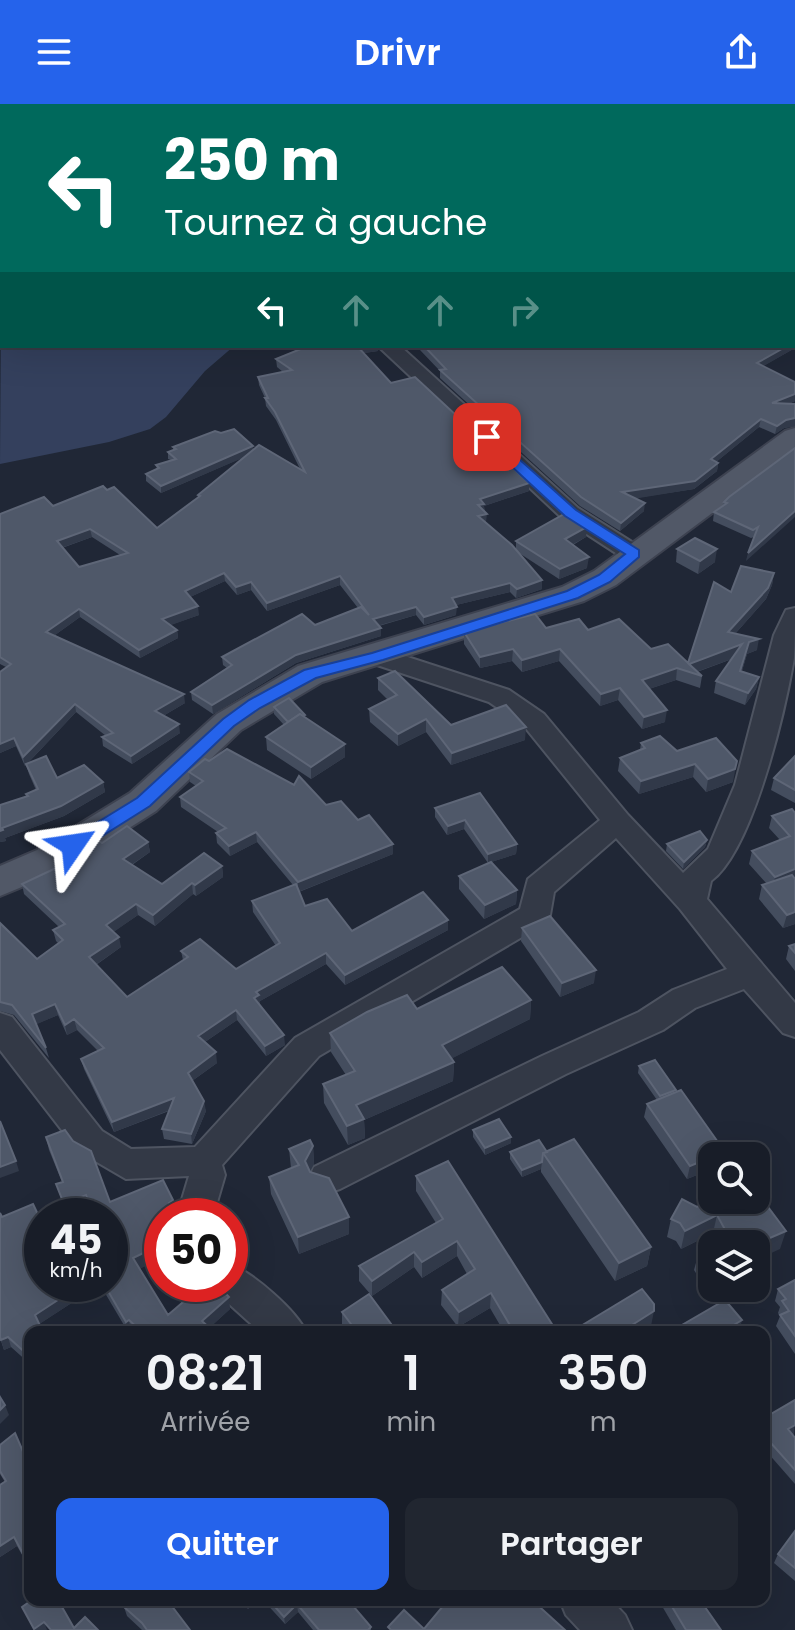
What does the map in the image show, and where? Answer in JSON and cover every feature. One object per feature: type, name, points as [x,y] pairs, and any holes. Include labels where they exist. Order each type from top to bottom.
[{"type":"main road","points":[[0,882],[50,860],[143,802],[229,722],[255,704],[310,674],[573,594],[605,578],[795,437]]},
{"type":"street","points":[[390,348],[570,513],[634,554]]},
{"type":"street","points":[[691,901],[697,876],[712,865],[721,853],[749,785],[787,635],[795,616]]},
{"type":"street","points":[[377,656],[499,696],[534,720],[618,822],[691,901],[749,974],[795,1024]]},
{"type":"street","points":[[0,1026],[90,1141],[101,1150],[126,1164],[204,1161],[307,1047],[535,915],[539,887],[575,859],[588,841],[618,822]]},
{"type":"street","points":[[327,1178],[554,1065],[651,1021],[684,999],[749,974]]},
{"type":"street","points":[[200,1198],[207,1175],[204,1161]]},
{"type":"street","points":[[248,1297],[280,1326]]},
{"type":"street","points":[[587,1606],[610,1630]]},
{"type":"water","points":[[1,348],[232,348],[205,371],[166,417],[150,429],[109,442],[0,464]]},
{"type":"building","points":[[303,348],[359,348],[391,383],[415,377],[529,483],[480,499],[484,504],[478,505],[487,514],[478,516],[512,545],[542,580],[517,589],[510,583],[452,598],[457,607],[424,617],[416,607],[373,619],[381,628],[296,655],[212,705],[191,692],[232,665],[222,657],[302,614],[315,625],[361,607],[369,615],[340,576],[267,603],[251,582],[236,587],[224,573],[185,591],[198,606],[162,619],[177,630],[139,650],[79,609],[46,632],[184,694],[155,711],[179,724],[131,756],[102,737],[113,733],[75,704],[23,757],[14,738],[0,744],[0,672],[11,664],[0,657],[0,514],[44,497],[53,506],[103,486],[107,490],[114,487],[157,528],[259,445],[305,472],[265,398],[268,398],[258,377],[292,370],[276,359]],"holes":[[[90,529],[128,553],[79,567],[57,541]]]},
{"type":"building","points":[[426,348],[783,348],[757,363],[795,382],[795,394],[772,403],[795,404],[795,418],[777,426],[761,419],[711,459],[718,463],[695,481],[622,492],[645,503],[621,523],[581,497],[440,370],[446,369]]},
{"type":"building","points":[[234,429],[253,446],[161,486],[146,474],[159,468],[156,465],[176,459],[168,452],[176,449],[173,447],[215,431],[221,433]]},
{"type":"building","points":[[795,448],[795,511],[748,553],[758,527],[753,530],[714,512],[727,503],[724,502],[729,497]]},
{"type":"building","points":[[566,513],[587,527],[565,539],[589,557],[560,569],[516,541]]},
{"type":"building","points":[[695,538],[717,549],[700,561],[677,549]]},
{"type":"building","points":[[741,566],[774,573],[768,588],[728,632],[759,639],[749,642],[740,671],[759,677],[748,693],[716,681],[742,644],[689,664],[702,676],[677,668],[642,680],[667,710],[644,717],[620,688],[601,694],[560,649],[522,660],[513,649],[480,657],[464,632],[535,614],[546,628],[579,619],[588,630],[619,619],[651,649],[668,644],[688,663],[714,582],[731,592]]},
{"type":"building","points":[[395,671],[451,725],[506,705],[526,727],[452,753],[426,719],[398,734],[369,709],[397,695],[378,678]]},
{"type":"building","points":[[289,698],[305,715],[300,714],[288,722],[274,707]]},
{"type":"building","points":[[300,714],[345,744],[311,767],[266,737]]},
{"type":"building","points":[[660,736],[677,751],[716,738],[737,761],[735,769],[708,779],[695,764],[641,781],[620,758],[645,748],[641,743]]},
{"type":"building","points":[[227,749],[294,785],[299,776],[326,805],[341,801],[358,820],[369,815],[393,844],[298,882],[256,832],[229,846],[216,833],[226,828],[180,797],[203,781],[189,772],[205,759],[209,761]]},
{"type":"building","points":[[46,756],[57,778],[84,765],[103,782],[61,806],[0,831],[0,805],[28,796],[26,794],[38,789],[26,764]]},
{"type":"building","points":[[795,756],[795,790],[774,778]]},
{"type":"building","points":[[480,793],[517,844],[488,854],[465,820],[448,826],[435,808]]},
{"type":"building","points":[[792,809],[795,813],[795,869],[775,877],[752,851],[790,836],[772,816]]},
{"type":"building","points":[[127,826],[148,842],[123,859],[162,884],[204,853],[222,866],[195,885],[192,883],[153,915],[136,904],[106,925],[119,937],[89,957],[127,997],[188,957],[181,951],[200,939],[236,969],[280,943],[252,901],[296,884],[305,906],[327,899],[352,931],[423,892],[448,920],[345,975],[326,953],[256,992],[259,995],[254,998],[284,1035],[265,1046],[236,1010],[198,1036],[216,1052],[188,1073],[204,1101],[191,1134],[162,1129],[174,1098],[112,1122],[81,1059],[104,1048],[74,1019],[65,1025],[55,1004],[32,1014],[46,1048],[12,1005],[0,1002],[0,923],[37,959],[63,940],[53,930],[65,924],[22,884],[56,868],[99,841],[102,843]]},
{"type":"building","points":[[700,831],[707,840],[684,862],[667,844]]},
{"type":"building","points":[[491,862],[517,890],[485,905],[459,876]]},
{"type":"building","points":[[792,875],[795,879],[795,912],[787,915],[762,885]]},
{"type":"building","points":[[550,916],[596,970],[562,983],[522,928]]},
{"type":"building","points":[[502,967],[531,1000],[442,1045],[454,1062],[356,1105],[364,1119],[347,1126],[323,1084],[355,1071],[330,1033],[367,1012],[407,995],[417,1009]]},
{"type":"building","points":[[655,1060],[676,1090],[660,1096],[639,1066]]},
{"type":"building","points":[[681,1090],[718,1142],[698,1142],[698,1163],[690,1166],[647,1104]]},
{"type":"building","points":[[499,1119],[511,1137],[485,1148],[473,1130]]},
{"type":"building","points":[[0,1121],[16,1161],[0,1167]]},
{"type":"building","points":[[65,1130],[73,1141],[91,1151],[109,1198],[87,1198],[86,1195],[62,1198],[56,1184],[63,1182],[46,1137]]},
{"type":"building","points":[[574,1139],[651,1247],[619,1263],[543,1153]]},
{"type":"building","points":[[310,1140],[313,1146],[305,1161],[310,1172],[329,1178],[349,1217],[298,1237],[269,1177],[299,1165],[289,1149]]},
{"type":"building","points":[[539,1140],[547,1152],[543,1153],[542,1162],[522,1170],[510,1152]]},
{"type":"building","points":[[448,1161],[553,1326],[510,1326],[491,1293],[459,1312],[442,1290],[475,1269],[457,1241],[422,1262],[414,1252],[372,1281],[359,1266],[443,1219],[416,1176]]},
{"type":"building","points":[[163,1180],[172,1198],[144,1198],[144,1253],[133,1258],[144,1276],[144,1302],[160,1302],[168,1315],[183,1302],[223,1302],[202,1321],[207,1326],[136,1326],[129,1320],[126,1322],[114,1302],[128,1302],[128,1198],[120,1198]]},
{"type":"building","points":[[682,1199],[697,1207],[698,1214],[770,1214],[770,1210],[786,1231],[770,1238],[770,1230],[725,1230],[717,1215],[685,1231],[680,1223],[671,1219]]},
{"type":"building","points":[[24,1208],[24,1302],[55,1302],[35,1315],[40,1326],[24,1326],[24,1352],[8,1337],[1,1340],[0,1337],[0,1213],[2,1217]]},
{"type":"building","points":[[795,1280],[795,1336],[780,1315],[789,1311],[782,1301],[786,1299],[778,1289]]},
{"type":"building","points":[[642,1289],[654,1304],[654,1311],[630,1326],[581,1326]]},
{"type":"building","points":[[369,1294],[393,1326],[352,1326],[342,1312]]},
{"type":"building","points":[[727,1302],[742,1320],[732,1326],[680,1326]]},
{"type":"building","points":[[795,1400],[795,1425],[788,1429],[795,1438],[795,1470],[770,1442],[770,1415]]},
{"type":"building","points":[[15,1433],[24,1454],[24,1556],[14,1537],[0,1546],[0,1485],[6,1481],[0,1471],[0,1445]]},
{"type":"building","points":[[795,1531],[795,1568],[778,1554]]},
{"type":"building","points":[[61,1606],[74,1628],[85,1617],[98,1630],[51,1630],[44,1622],[34,1629],[22,1607]]},
{"type":"building","points":[[172,1606],[190,1630],[147,1630],[124,1607]]},
{"type":"building","points":[[274,1606],[295,1606],[284,1617]]},
{"type":"building","points":[[299,1606],[353,1606],[371,1627],[368,1630],[319,1630]]},
{"type":"building","points":[[443,1606],[539,1606],[565,1630],[391,1630],[388,1627],[404,1610],[424,1629]]},
{"type":"building","points":[[672,1606],[704,1606],[721,1630],[686,1630]]},
{"type":"route","points":[[73,845],[143,802],[229,722],[310,674],[573,594],[605,578],[634,554],[570,513],[487,437]]}]
